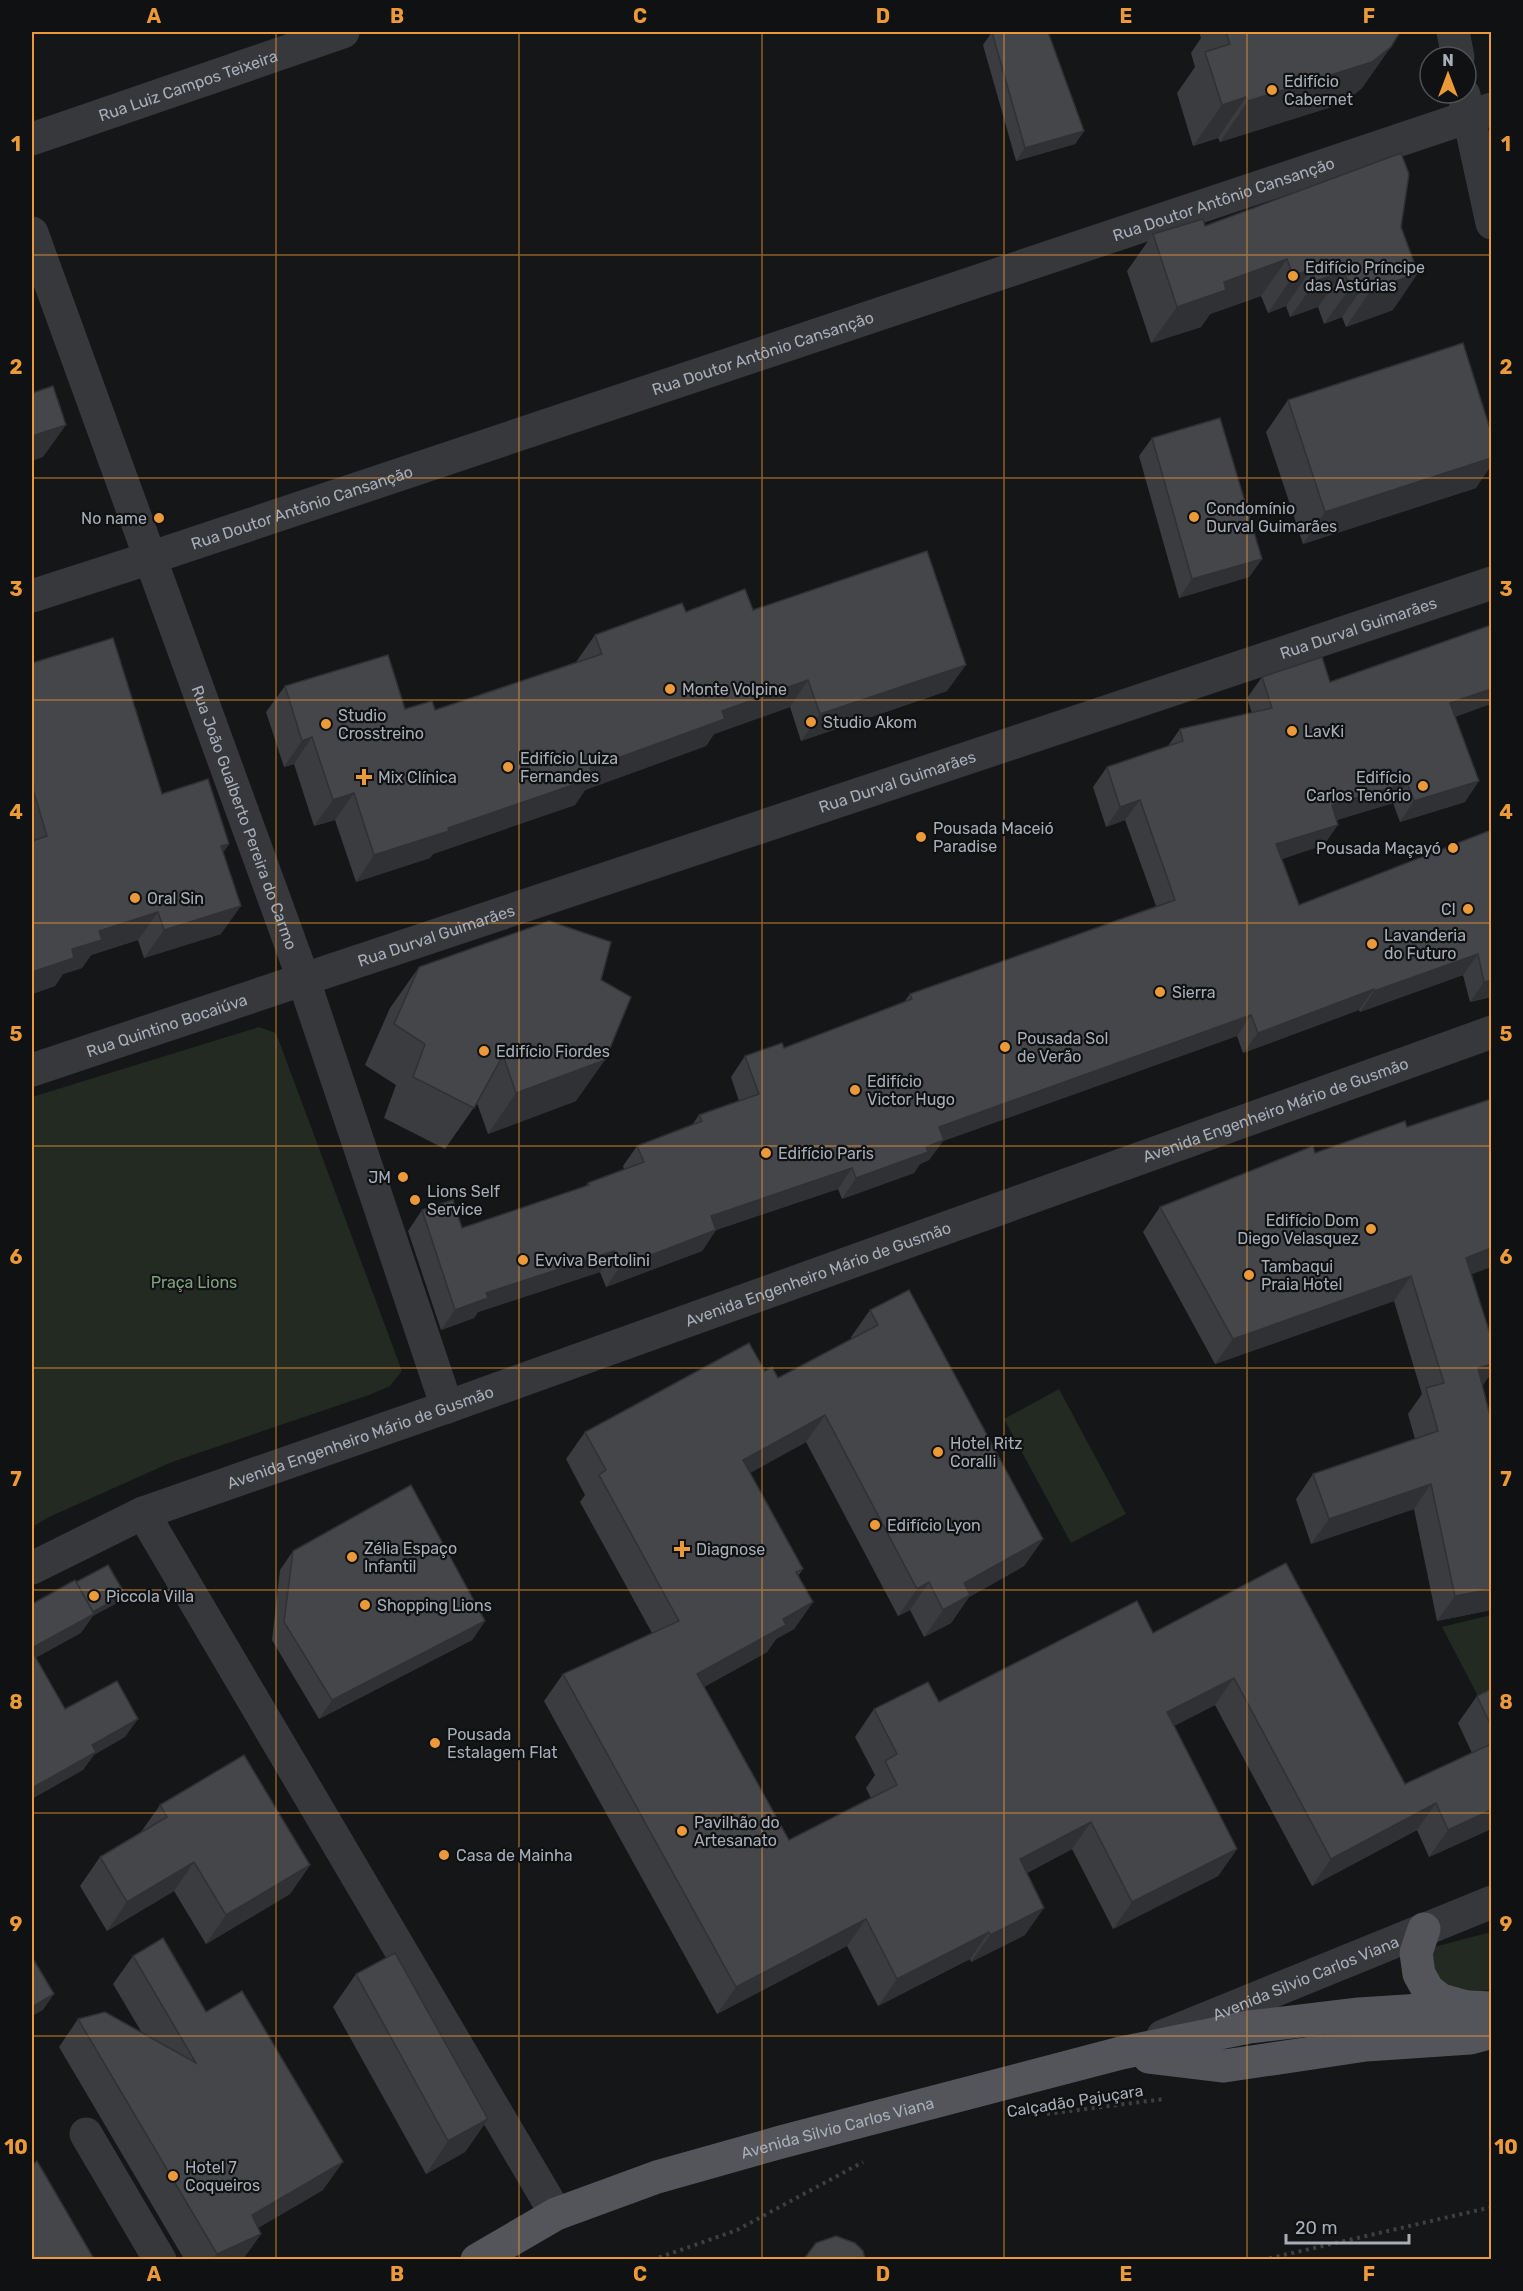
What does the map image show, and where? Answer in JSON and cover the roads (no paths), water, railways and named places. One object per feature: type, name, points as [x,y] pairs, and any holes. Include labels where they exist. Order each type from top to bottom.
[{"type":"main road","points":[[1424,1929],[1416,1953],[1419,1974],[1428,1990],[1441,2000],[1480,2008]]},
{"type":"main road","name":"Avenida Silvio Carlos Viana","points":[[477,2259],[556,2214],[657,2177],[770,2145],[1121,2054],[1249,2027],[1359,2014],[1480,2008]]},
{"type":"main road","name":"Avenida Silvio Carlos Viana","points":[[1121,2054],[1224,2066],[1366,2045],[1470,2038],[1491,2032]]},
{"type":"street","name":"Rua Luiz Campos Teixeira","points":[[32,139],[343,32]]},
{"type":"street","points":[[1474,106],[1491,223]]},
{"type":"street","name":"Rua Doutor Antônio Cansanção","points":[[32,596],[150,558],[1474,106]]},
{"type":"street","name":"Rua João Gualberto Pereira do Carmo","points":[[32,233],[303,978],[447,1407]]},
{"type":"street","name":"Rua Durval Guimarães","points":[[303,978],[1491,583]]},
{"type":"street","name":"Rua Quintino Bocaiúva","points":[[32,1070],[303,978]]},
{"type":"street","name":"Avenida Engenheiro Mário de Gusmão","points":[[32,1568],[143,1513],[447,1407],[1491,1032]]},
{"type":"street","points":[[143,1513],[556,2214]]},
{"type":"street","name":"Avenida Silvio Carlos Viana","points":[[1121,2054],[1491,1902]]},
{"type":"street","points":[[86,2134],[160,2259]]},
{"type":"place","name":"Edifício Cabernet","points":[[1272,90]]},
{"type":"place","name":"Edifício Príncipe das Astúrias","points":[[1293,276]]},
{"type":"place","name":"Condomínio Durval Guimarães","points":[[1194,517]]},
{"type":"place","name":"No name","points":[[159,518]]},
{"type":"place","name":"Monte Volpine","points":[[670,689]]},
{"type":"place","name":"Studio Akom","points":[[811,722]]},
{"type":"place","name":"Studio Crosstreino","points":[[326,724]]},
{"type":"place","name":"LavKi","points":[[1292,731]]},
{"type":"place","name":"Edifício Luiza Fernandes","points":[[508,767]]},
{"type":"place","name":"Mix Clínica","points":[[364,777]]},
{"type":"place","name":"Edifício Carlos Tenório","points":[[1423,786]]},
{"type":"place","name":"Pousada Maceió Paradise","points":[[921,837]]},
{"type":"place","name":"Pousada Maçayó","points":[[1453,848]]},
{"type":"place","name":"Oral Sin","points":[[135,898]]},
{"type":"place","name":"CI","points":[[1468,909]]},
{"type":"place","name":"Lavanderia do Futuro","points":[[1372,944]]},
{"type":"place","name":"Sierra","points":[[1160,992]]},
{"type":"place","name":"Pousada Sol de Verão","points":[[1005,1047]]},
{"type":"place","name":"Edifício Fiordes","points":[[484,1051]]},
{"type":"place","name":"Edifício Victor Hugo","points":[[855,1090]]},
{"type":"place","name":"Edifício Paris","points":[[766,1153]]},
{"type":"place","name":"JM","points":[[403,1177]]},
{"type":"place","name":"Lions Self Service","points":[[415,1200]]},
{"type":"place","name":"Edifício Dom Diego Velasquez","points":[[1371,1229]]},
{"type":"place","name":"Evviva Bertolini","points":[[523,1260]]},
{"type":"place","name":"Tambaqui Praia Hotel","points":[[1249,1275]]},
{"type":"place","name":"Hotel Ritz Coralli","points":[[938,1452]]},
{"type":"place","name":"Edifício Lyon","points":[[875,1525]]},
{"type":"place","name":"Diagnose","points":[[682,1549]]},
{"type":"place","name":"Zélia Espaço Infantil","points":[[352,1557]]},
{"type":"place","name":"Piccola Villa","points":[[94,1596]]},
{"type":"place","name":"Shopping Lions","points":[[365,1605]]},
{"type":"place","name":"Pousada Estalagem Flat","points":[[435,1743]]},
{"type":"place","name":"Pavilhão do Artesanato","points":[[682,1831]]},
{"type":"place","name":"Casa de Mainha","points":[[444,1855]]},
{"type":"place","name":"Hotel 7 Coqueiros","points":[[173,2176]]},
{"type":"park label","name":"Praça Lions","points":[[194,1282]]}]
